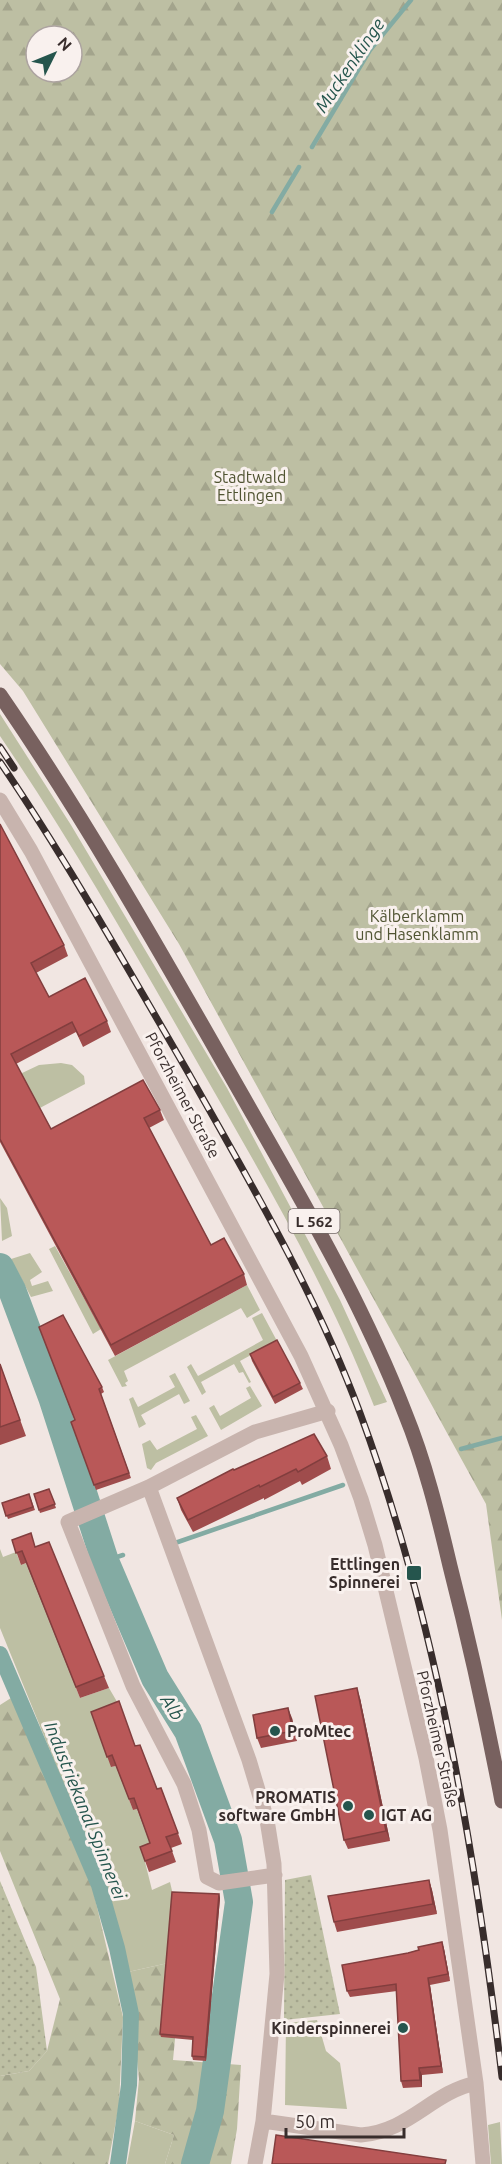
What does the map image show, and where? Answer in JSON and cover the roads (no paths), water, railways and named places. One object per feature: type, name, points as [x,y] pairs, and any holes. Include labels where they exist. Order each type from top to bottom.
[{"type":"main road","name":"L 562","points":[[0,695],[38,751],[149,932],[330,1249],[371,1332],[406,1415],[434,1500],[479,1681],[502,1801]]},
{"type":"street","name":"Pforzheimer Straße","points":[[0,800],[145,1062],[296,1345],[327,1412],[375,1545],[426,1758],[446,1870],[476,2083],[483,2164]]},
{"type":"street","points":[[267,1876],[219,1883],[207,1877],[199,1830],[184,1784],[133,1686],[68,1522],[149,1487],[255,1432],[327,1412]]},
{"type":"street","points":[[149,1487],[249,1760],[267,1820],[267,1876],[277,1974],[263,2121],[255,2164]]},
{"type":"street","points":[[263,2121],[361,2135],[375,2134],[402,2124],[455,2088],[476,2083]]},
{"type":"waterway","name":"Muckenklinge","points":[[312,147],[370,50],[411,0]]},
{"type":"waterway","points":[[272,212],[299,167]]},
{"type":"waterway","name":"Alb","points":[[0,1267],[12,1290],[52,1397],[105,1561],[155,1678],[188,1731],[228,1840],[239,1902],[210,2111],[195,2164]]},
{"type":"waterway","points":[[461,1449],[502,1438]]},
{"type":"waterway","points":[[175,1543],[343,1485]]},
{"type":"waterway","points":[[105,1561],[123,1555]]},
{"type":"waterway","name":"Industriekanal Spinnerei","points":[[0,1654],[99,1885],[117,1948],[131,2014],[129,2085],[118,2164]]},
{"type":"railway","points":[[0,747],[14,768]]},
{"type":"railway","points":[[0,762],[50,838],[97,916],[259,1198],[303,1282],[343,1369],[360,1413],[387,1492],[411,1574],[450,1740],[480,1910],[502,2077]]},
{"type":"place","name":"Ettlingen Spinnerei","points":[[414,1573]]},
{"type":"place","name":"ProMtec","points":[[275,1731]]},
{"type":"place","name":"PROMATIS software GmbH","points":[[348,1806]]},
{"type":"place","name":"IGT AG","points":[[369,1815]]},
{"type":"place","name":"Kinderspinnerei","points":[[403,2028]]},
{"type":"park label","name":"Stadtwald Ettlingen","points":[[250,486]]},
{"type":"park label","name":"Kälberklamm und Hasenklamm","points":[[417,925]]}]
